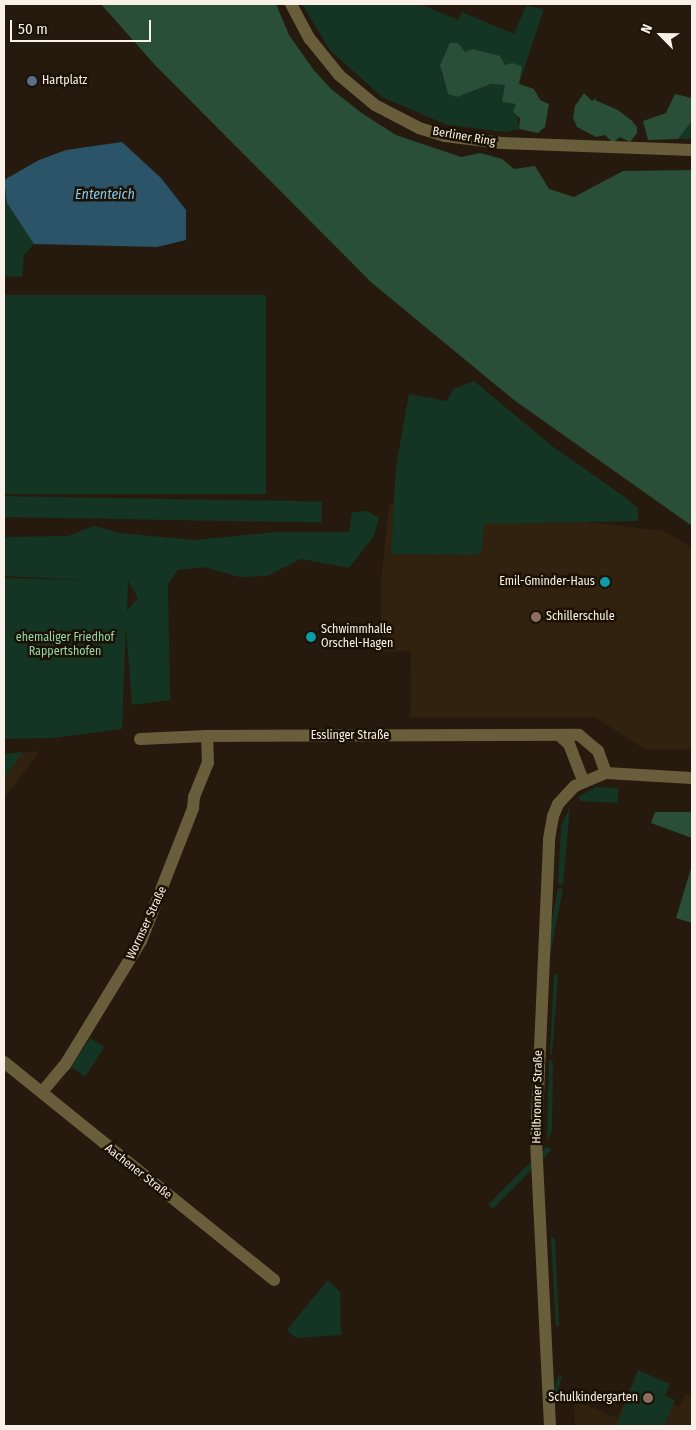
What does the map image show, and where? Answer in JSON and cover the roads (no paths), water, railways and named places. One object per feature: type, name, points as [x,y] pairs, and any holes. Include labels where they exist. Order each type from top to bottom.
[{"type":"street","name":"Berliner Ring","points":[[291,4],[310,39],[339,75],[375,106],[419,128],[445,136],[502,144],[692,150]]},
{"type":"street","name":"Esslinger Straße","points":[[140,739],[206,736],[579,735],[589,741],[598,751],[606,773]]},
{"type":"street","name":"Wormser Straße","points":[[42,1092],[65,1065],[141,941],[208,762],[206,736]]},
{"type":"street","points":[[560,736],[569,744],[583,781],[606,773],[692,778]]},
{"type":"street","name":"Heilbronner Straße","points":[[550,1426],[536,1140],[549,839],[558,804],[583,781]]},
{"type":"street","name":"Aachener Straße","points":[[4,1062],[274,1280]]},
{"type":"water","name":"Ententeich","points":[[122,142],[161,178],[186,210],[186,240],[157,247],[34,244],[7,203],[4,180],[39,160],[66,150]]},
{"type":"place","name":"Hartplatz","points":[[32,81]]},
{"type":"place","name":"Emil-Gminder-Haus","points":[[605,582]]},
{"type":"place","name":"Schillerschule","points":[[536,617]]},
{"type":"place","name":"Schwimmhalle Orschel-Hagen","points":[[311,637]]},
{"type":"place","name":"Schulkindergarten","points":[[648,1398]]},
{"type":"park label","name":"ehemaliger Friedhof Rappertshofen","points":[[65,645]]}]
